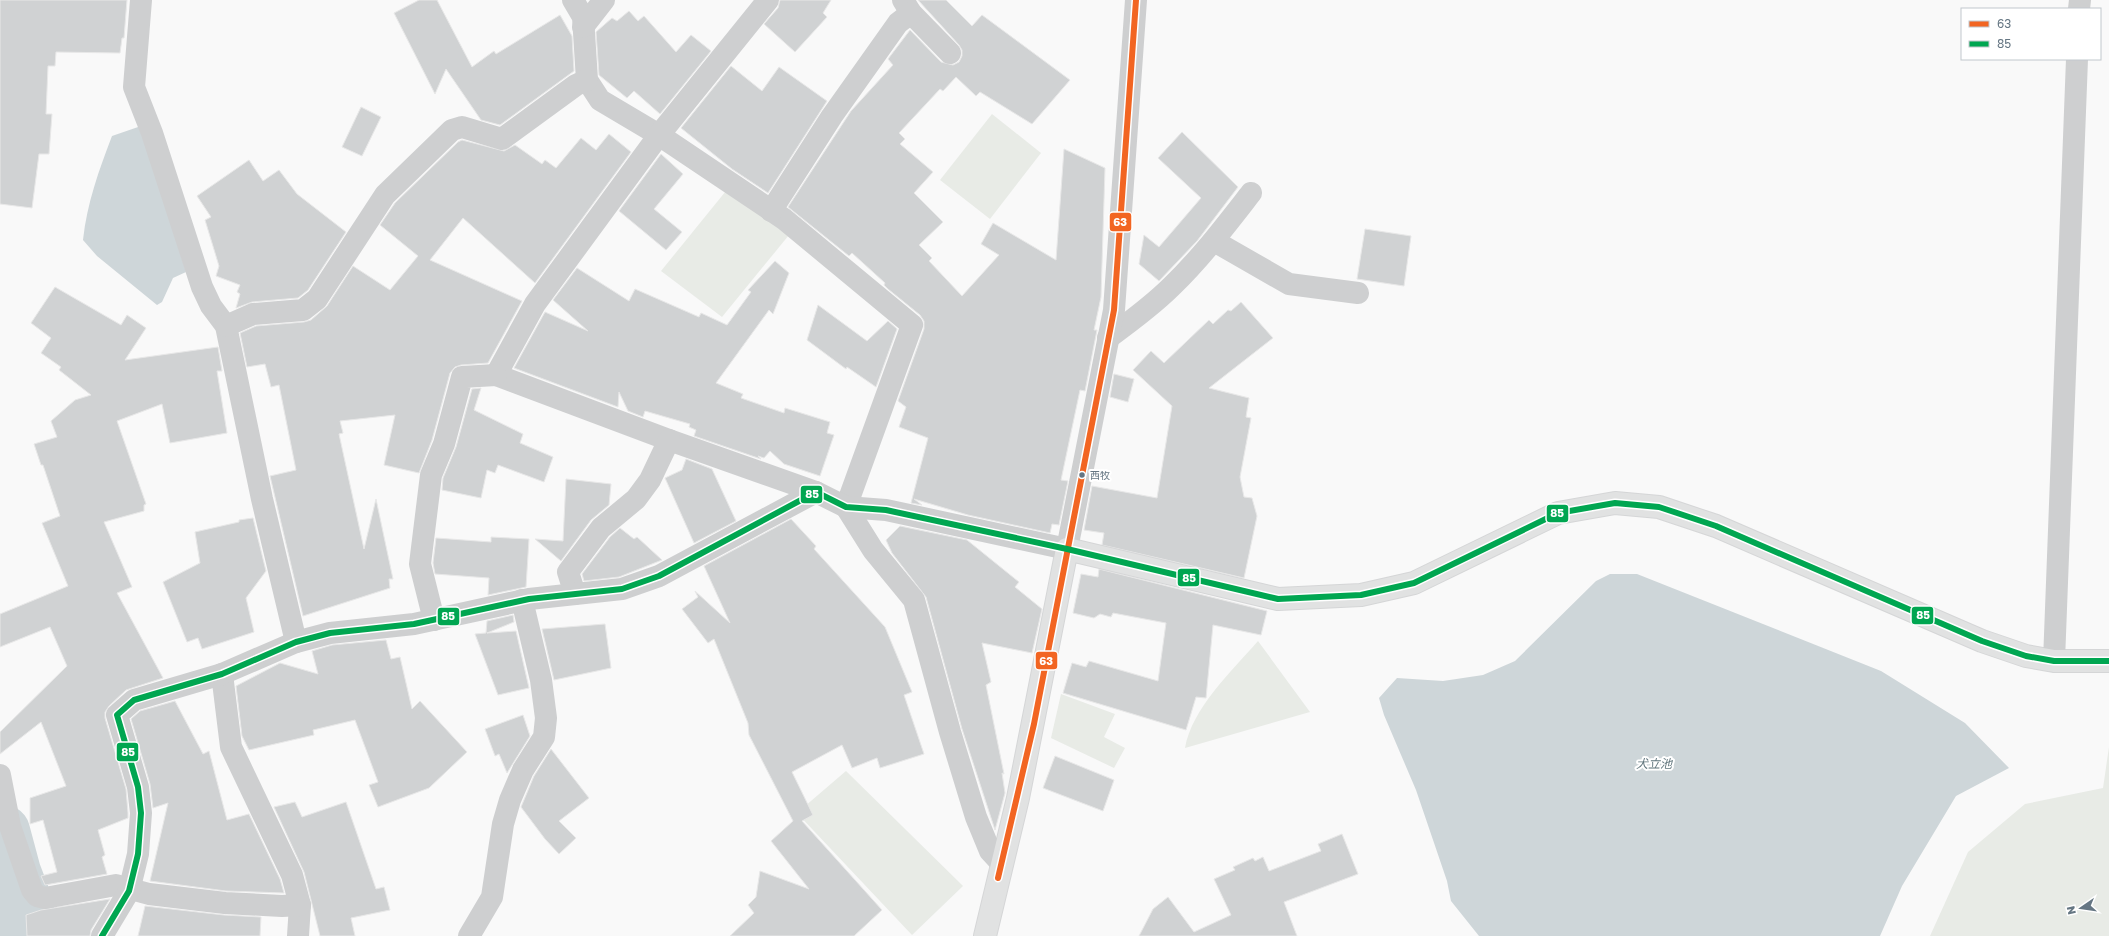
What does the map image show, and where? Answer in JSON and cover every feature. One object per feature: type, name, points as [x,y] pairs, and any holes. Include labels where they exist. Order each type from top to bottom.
[{"type":"main road","points":[[985,936],[1032,732],[1067,549],[1278,599],[1361,594],[1414,583],[1558,513],[1615,503],[1659,506],[1716,526],[1982,641],[2026,656],[2054,661],[2109,661]]},
{"type":"street","points":[[141,0],[134,86],[152,133],[202,286],[211,306],[226,326],[262,499],[296,642]]},
{"type":"street","points":[[573,0],[583,17],[587,80],[600,100],[659,135],[784,219],[912,325],[846,507]]},
{"type":"street","points":[[583,27],[604,0]]},
{"type":"street","points":[[496,374],[535,304],[659,135],[768,0]]},
{"type":"street","points":[[434,620],[420,564],[431,475],[444,444],[462,377],[496,374],[669,440],[816,492],[846,507],[886,510],[1067,549],[1114,310],[1136,0]]},
{"type":"street","points":[[771,211],[832,116],[898,23],[907,6],[950,53]]},
{"type":"street","points":[[2054,661],[2077,60]]},
{"type":"street","points":[[226,326],[253,314],[303,310],[317,299],[385,195],[452,130],[462,127],[502,139],[576,85],[587,80]]},
{"type":"street","points":[[1108,338],[1136,318],[1172,286],[1214,241],[1251,193]]},
{"type":"street","points":[[1214,241],[1289,284],[1358,293]]},
{"type":"street","points":[[576,594],[568,572],[600,528],[636,499],[650,480],[669,440]]},
{"type":"street","points":[[102,936],[129,888],[138,854],[141,813],[138,787],[117,715],[134,700],[222,674],[296,642],[330,633],[414,624],[522,600],[622,589],[659,576],[816,492]]},
{"type":"street","points":[[846,507],[873,550],[914,600],[950,732],[976,817],[990,851],[1002,864]]},
{"type":"street","points":[[469,936],[492,897],[503,824],[510,800],[523,770],[544,737],[546,718],[541,680],[522,600]]},
{"type":"street","points":[[222,674],[231,747],[292,875],[300,905],[298,936]]},
{"type":"street","points":[[0,775],[10,826],[32,890],[37,896],[45,898],[116,885],[149,894],[225,903],[282,906],[300,905]]},
{"type":"shaded area","points":[[992,114],[1041,153],[990,219],[940,180]]},
{"type":"shaded area","points":[[730,186],[789,235],[722,317],[661,271]]},
{"type":"shaded area","points":[[1258,641],[1310,712],[1185,748],[1189,733],[1204,704],[1225,677]]},
{"type":"shaded area","points":[[1061,694],[1115,714],[1104,737],[1125,748],[1114,768],[1051,738]]},
{"type":"shaded area","points":[[2109,747],[2109,936],[1930,936],[1968,852],[2025,804],[2103,788]]},
{"type":"shaded area","points":[[846,771],[963,886],[912,935],[797,813]]},
{"type":"water","points":[[141,126],[186,272],[173,278],[162,302],[157,305],[97,256],[83,240],[87,213],[98,174],[112,136]]},
{"type":"water","name":"犬立池","points":[[1610,574],[1637,574],[1881,671],[1965,723],[2009,768],[1956,796],[1902,886],[1880,936],[1479,936],[1451,901],[1447,881],[1416,790],[1384,715],[1379,698],[1397,678],[1443,681],[1483,675],[1515,661],[1596,581]]},
{"type":"building","points":[[0,0],[127,0],[124,38],[122,38],[120,53],[56,52],[55,66],[48,66],[46,114],[52,114],[49,154],[39,154],[32,208],[0,204]]},
{"type":"building","points":[[419,0],[437,0],[472,67],[494,51],[496,54],[560,15],[572,36],[574,71],[500,125],[481,120],[446,69],[435,94],[394,13]]},
{"type":"building","points":[[780,0],[831,0],[823,13],[827,17],[795,52],[764,24],[778,8]]},
{"type":"building","points":[[918,0],[946,0],[972,26],[982,15],[1070,80],[1032,124],[980,92],[976,96],[956,77],[943,91],[940,89],[899,133],[905,139],[900,144],[933,172],[914,193],[943,222],[919,245],[932,258],[929,261],[962,296],[999,255],[981,244],[993,223],[1056,260],[1064,149],[1105,168],[1101,297],[1094,330],[1097,330],[1085,391],[1080,390],[1061,480],[1068,481],[1059,525],[1052,524],[1050,533],[968,515],[914,499],[922,505],[911,503],[928,438],[899,427],[906,407],[898,401],[924,329],[924,321],[920,315],[888,289],[884,285],[885,283],[852,253],[849,256],[788,207],[851,111],[893,65],[888,59],[910,30],[941,62],[953,65],[959,62],[962,56],[962,50],[959,45]]},
{"type":"building","points":[[629,11],[638,21],[644,16],[676,52],[691,35],[711,51],[660,114],[634,91],[627,98],[599,75],[596,32],[612,18],[617,21]]},
{"type":"building","points":[[731,66],[762,91],[779,67],[827,101],[768,193],[732,169],[681,128]]},
{"type":"building","points":[[361,107],[381,117],[362,156],[342,147]]},
{"type":"building","points":[[1182,132],[1238,187],[1197,241],[1159,281],[1139,264],[1144,235],[1159,247],[1201,198],[1158,158]]},
{"type":"building","points":[[609,134],[631,152],[535,283],[463,218],[430,260],[522,301],[488,363],[461,365],[455,367],[450,373],[432,440],[419,473],[384,465],[395,415],[340,421],[343,433],[339,434],[364,549],[376,499],[393,579],[389,579],[390,588],[303,616],[270,476],[296,470],[279,385],[271,387],[265,364],[247,367],[240,333],[256,326],[304,322],[311,320],[327,306],[353,266],[390,290],[418,256],[380,225],[395,203],[458,142],[462,140],[504,151],[515,145],[542,164],[545,160],[556,168],[581,138],[596,150]]},
{"type":"building","points":[[661,154],[683,174],[654,209],[682,232],[666,250],[619,211]]},
{"type":"building","points":[[249,160],[263,181],[279,170],[297,194],[346,232],[308,290],[298,298],[252,302],[236,308],[240,294],[237,292],[240,285],[216,276],[219,266],[205,220],[211,217],[197,196]]},
{"type":"building","points":[[1365,229],[1411,236],[1404,286],[1357,279]]},
{"type":"building","points":[[775,261],[789,273],[773,314],[769,310],[716,383],[743,394],[741,398],[784,413],[785,408],[830,422],[827,433],[834,435],[820,476],[784,464],[770,451],[764,458],[758,456],[761,459],[694,436],[696,430],[689,427],[690,424],[645,411],[643,417],[628,411],[619,392],[618,407],[514,368],[545,312],[588,331],[553,300],[577,268],[629,301],[635,289],[699,317],[701,313],[727,325],[751,292],[748,290]]},
{"type":"building","points":[[55,287],[121,325],[127,315],[146,328],[125,360],[218,347],[222,371],[217,371],[227,433],[170,443],[162,404],[117,421],[146,504],[144,505],[144,511],[104,522],[132,587],[117,593],[163,678],[126,690],[109,706],[105,712],[105,718],[126,789],[128,813],[128,818],[98,830],[105,855],[102,857],[107,874],[45,885],[41,876],[57,872],[43,820],[30,824],[30,798],[66,786],[41,722],[0,754],[0,732],[67,666],[50,627],[0,647],[0,614],[68,586],[42,523],[60,516],[43,465],[41,465],[34,444],[57,437],[51,421],[75,400],[91,395],[59,370],[61,367],[41,353],[51,338],[31,323]]},
{"type":"building","points":[[1241,302],[1273,338],[1209,388],[1249,398],[1246,417],[1251,418],[1240,477],[1244,497],[1252,498],[1257,516],[1244,578],[1102,545],[1104,533],[1084,530],[1092,486],[1157,498],[1172,406],[1133,370],[1151,351],[1164,363],[1209,320],[1213,324],[1228,310],[1231,311]]},
{"type":"building","points":[[818,305],[867,341],[888,321],[897,329],[876,387],[847,367],[846,369],[807,340]]},
{"type":"building","points":[[1114,374],[1134,379],[1128,402],[1110,397]]},
{"type":"building","points":[[481,388],[474,410],[523,434],[520,443],[553,457],[544,482],[498,465],[495,473],[487,470],[481,498],[442,490],[443,478],[456,447],[472,389]]},
{"type":"building","points":[[686,459],[712,469],[736,521],[694,543],[665,478],[682,470]]},
{"type":"building","points":[[566,479],[611,484],[609,505],[591,520],[561,561],[535,539],[563,541]]},
{"type":"building","points":[[253,518],[266,571],[246,598],[254,632],[202,649],[198,638],[187,642],[163,582],[200,563],[195,532],[239,522],[239,520]]},
{"type":"building","points":[[791,519],[816,546],[814,549],[885,627],[912,692],[904,695],[924,754],[880,768],[877,758],[852,768],[842,745],[792,772],[813,815],[802,821],[882,910],[854,936],[730,936],[754,913],[748,905],[756,897],[760,871],[809,889],[771,841],[793,821],[749,735],[748,723],[714,639],[708,643],[682,609],[698,597],[695,591],[730,623],[704,566]]},
{"type":"building","points":[[900,526],[967,540],[1019,582],[1015,587],[1042,609],[1032,653],[982,643],[991,682],[986,685],[1004,774],[1002,773],[1005,793],[995,830],[962,729],[926,597],[892,553],[886,540]]},
{"type":"building","points":[[620,528],[634,539],[637,537],[662,560],[619,577],[584,581],[582,574],[610,537]]},
{"type":"building","points":[[491,537],[529,539],[526,587],[488,595],[489,578],[435,574],[433,563],[436,538],[491,542]]},
{"type":"building","points":[[1099,569],[1267,611],[1261,635],[1213,625],[1206,698],[1196,697],[1186,730],[1063,693],[1072,663],[1086,667],[1089,661],[1158,681],[1166,623],[1113,613],[1111,617],[1100,614],[1094,618],[1073,613],[1081,574],[1098,577]]},
{"type":"building","points":[[513,615],[514,622],[487,633],[516,631],[529,688],[498,695],[475,634],[486,633],[487,621]]},
{"type":"building","points":[[605,624],[611,668],[554,680],[542,629]]},
{"type":"building","points":[[386,640],[391,659],[400,657],[412,709],[420,701],[467,752],[429,788],[378,807],[369,785],[378,782],[355,720],[313,730],[314,735],[249,750],[242,736],[236,686],[280,663],[318,674],[312,651],[332,645]]},
{"type":"building","points":[[175,701],[203,754],[209,751],[227,820],[249,814],[280,879],[284,893],[226,891],[150,881],[168,803],[153,808],[150,784],[131,719],[140,711]]},
{"type":"building","points":[[523,715],[530,736],[507,773],[499,754],[495,756],[485,729]]},
{"type":"building","points":[[551,749],[589,798],[559,821],[576,838],[559,854],[545,839],[521,807],[534,776]]},
{"type":"building","points":[[1055,756],[1114,780],[1103,811],[1043,788]]},
{"type":"building","points":[[295,802],[302,817],[346,802],[376,889],[384,887],[390,910],[351,918],[355,936],[320,936],[304,872],[274,807]]},
{"type":"building","points":[[1342,834],[1358,874],[1284,902],[1297,936],[1139,936],[1153,909],[1168,897],[1194,932],[1231,915],[1214,879],[1235,870],[1233,867],[1253,858],[1255,861],[1263,857],[1269,871],[1321,851],[1318,844]]},
{"type":"building","points":[[110,899],[91,930],[90,936],[27,936],[26,915],[41,910]]},
{"type":"building","points":[[145,906],[224,915],[261,917],[260,936],[138,936]]},
{"type":"waterway","points":[[4,831],[15,872],[28,906],[19,923],[20,936]]},
{"type":"transit line","name":"63","points":[[998,878],[1034,724],[1114,310],[1136,0]]},
{"type":"transit line","name":"85","points":[[102,936],[129,891],[138,854],[141,813],[138,787],[117,715],[134,700],[222,674],[296,642],[330,633],[414,624],[529,599],[622,589],[659,576],[816,492],[846,507],[886,510],[1067,549],[1278,599],[1361,595],[1414,583],[1558,513],[1615,503],[1659,507],[1716,526],[1982,641],[2026,656],[2054,661],[2109,661]]},
{"type":"place","name":"西牧","points":[[1082,475]]}]
